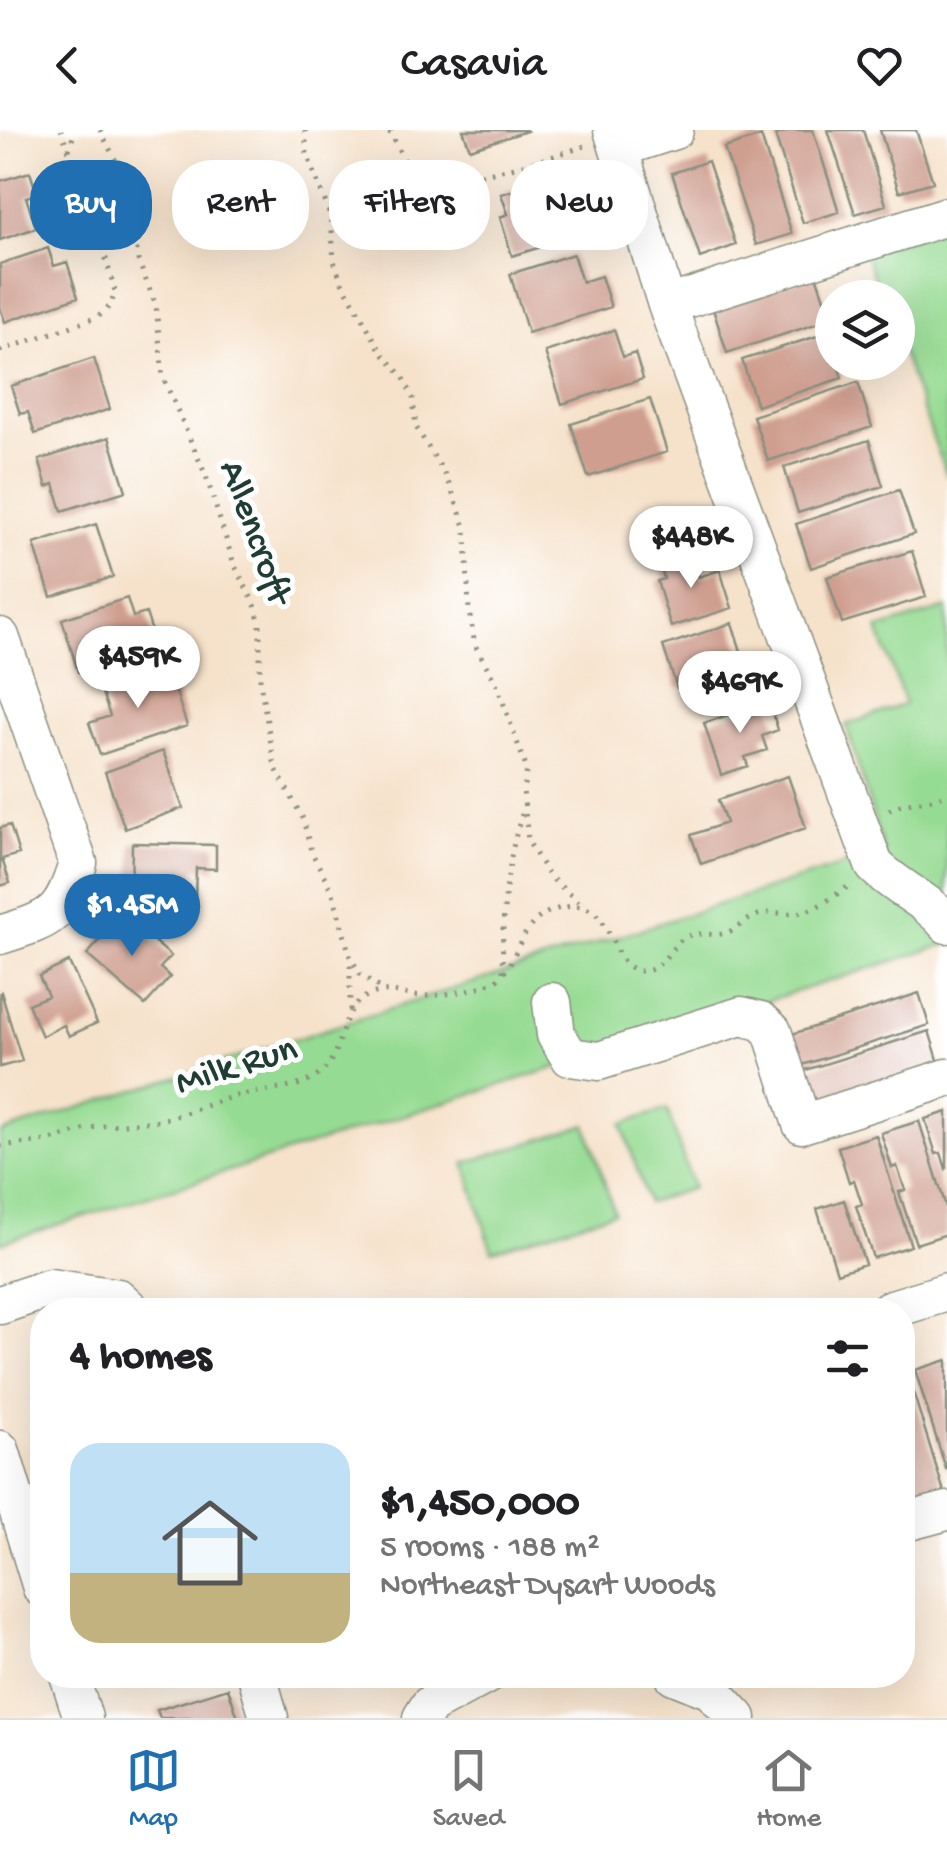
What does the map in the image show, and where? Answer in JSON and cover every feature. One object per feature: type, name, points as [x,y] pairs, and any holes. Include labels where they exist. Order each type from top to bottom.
[{"type":"street","points":[[674,130],[609,140],[874,865],[891,882],[934,908],[947,924]]},
{"type":"street","points":[[667,305],[947,216]]},
{"type":"street","points":[[0,636],[78,864],[68,900],[44,921],[0,935]]},
{"type":"street","points":[[552,1002],[556,1035],[570,1057],[599,1061],[741,1016],[761,1021],[772,1031],[802,1124],[947,1078]]},
{"type":"street","points":[[0,1305],[50,1288],[118,1298]]},
{"type":"street","points":[[915,1302],[947,1292]]},
{"type":"street","points":[[0,1450],[30,1549]]},
{"type":"street","points":[[915,1520],[947,1511]]},
{"type":"street","points":[[73,1688],[82,1718]]},
{"type":"street","points":[[261,1688],[270,1718]]},
{"type":"street","points":[[422,1718],[430,1706],[463,1688]]},
{"type":"street","points":[[705,1688],[737,1718]]},
{"type":"path","points":[[0,351],[98,317],[111,304],[115,291],[61,130]]},
{"type":"path","points":[[69,150],[75,130]]},
{"type":"path","name":"Allencroft","points":[[100,130],[117,163],[119,186],[134,224],[138,260],[156,306],[163,377],[206,476],[234,564],[255,605],[260,624],[260,682],[276,767],[333,894],[350,956],[360,974],[384,991]]},
{"type":"path","points":[[304,130],[307,154],[330,217],[334,261],[342,282],[382,352],[403,376],[413,398],[416,427],[446,478],[466,528],[474,645],[497,685],[527,770],[524,808],[509,866],[502,973]]},
{"type":"path","points":[[378,130],[391,131],[408,165],[429,177],[502,170],[609,140]]},
{"type":"path","points":[[885,814],[902,803],[940,798],[947,793]]},
{"type":"path","points":[[524,808],[528,841],[540,864],[608,927],[622,960],[645,972],[657,966],[685,936],[704,932],[723,935],[760,914],[819,907],[874,865]]},
{"type":"path","points":[[350,1013],[361,999],[384,991],[447,995],[499,979],[532,924],[550,911],[583,906]]},
{"type":"path","name":"Allencroft","points":[[350,956],[350,1013]]},
{"type":"path","name":"Milk Run","points":[[0,1146],[47,1140],[94,1127],[164,1119],[236,1096],[302,1084],[319,1076],[338,1052],[350,1013]]},
{"type":"green space","points":[[947,226],[947,476],[912,380],[915,380],[915,280],[875,280],[864,251]]},
{"type":"green space","points":[[947,608],[947,944],[0,1243],[0,1133],[884,852],[846,725],[905,704],[878,629]]},
{"type":"green space","points":[[667,1109],[693,1188],[648,1203],[622,1124]]},
{"type":"green space","points":[[586,1125],[614,1212],[492,1251],[465,1163]]},
{"type":"building","points":[[463,130],[526,130],[527,131],[470,149]]},
{"type":"building","points":[[813,130],[839,212],[803,223],[775,135]]},
{"type":"building","points":[[828,130],[863,130],[886,205],[855,214]]},
{"type":"building","points":[[880,130],[916,130],[933,182],[899,192]]},
{"type":"building","points":[[761,136],[792,234],[756,245],[724,148]]},
{"type":"building","points":[[708,161],[736,245],[700,258],[672,173]]},
{"type":"building","points":[[30,172],[30,196],[26,197],[30,230],[0,240],[0,181]]},
{"type":"building","points":[[510,191],[510,250],[500,217],[508,214],[501,194]]},
{"type":"building","points":[[49,250],[54,266],[67,262],[78,297],[5,322],[0,308],[0,264]]},
{"type":"building","points":[[510,250],[531,250],[512,256]]},
{"type":"building","points":[[573,254],[582,282],[601,276],[611,307],[528,333],[510,274]]},
{"type":"building","points":[[816,275],[818,280],[815,324],[727,353],[713,309]]},
{"type":"building","points":[[614,330],[623,357],[635,353],[643,379],[562,404],[545,352]]},
{"type":"building","points":[[815,337],[815,380],[836,380],[757,406],[742,360]]},
{"type":"building","points":[[94,358],[110,409],[35,434],[28,412],[20,414],[11,386]]},
{"type":"building","points":[[858,382],[872,427],[768,461],[753,416]]},
{"type":"building","points":[[650,399],[667,452],[588,477],[571,424]]},
{"type":"building","points":[[109,437],[126,491],[62,511],[54,484],[47,487],[39,460]]},
{"type":"building","points":[[869,440],[883,486],[798,513],[784,467]]},
{"type":"building","points":[[899,490],[914,534],[811,568],[796,524]]},
{"type":"building","points":[[96,524],[113,577],[51,597],[34,544]]},
{"type":"building","points":[[912,551],[926,597],[842,623],[827,577]]},
{"type":"building","points":[[691,552],[699,577],[720,570],[732,608],[671,627],[657,581],[664,579],[659,562]]},
{"type":"building","points":[[127,598],[133,617],[146,613],[157,647],[78,672],[62,619]]},
{"type":"building","points":[[732,623],[748,673],[694,691],[692,683],[677,688],[663,646]]},
{"type":"building","points":[[167,665],[187,726],[100,755],[89,723],[110,716],[100,687]]},
{"type":"building","points":[[769,701],[778,730],[762,736],[767,750],[745,757],[748,766],[721,775],[704,723]]},
{"type":"building","points":[[163,751],[183,808],[125,829],[105,772]]},
{"type":"building","points":[[788,776],[806,828],[701,864],[691,835],[726,823],[718,800]]},
{"type":"building","points":[[10,825],[19,854],[2,859],[10,883],[0,886],[0,828]]},
{"type":"building","points":[[132,843],[216,845],[216,869],[196,868],[195,900],[131,899]]},
{"type":"building","points":[[123,914],[171,956],[160,968],[170,977],[145,1005],[87,955]]},
{"type":"building","points":[[69,962],[97,1023],[69,1036],[64,1025],[42,1036],[28,1004],[48,996],[39,976]]},
{"type":"building","points":[[0,993],[22,1061],[0,1067]]},
{"type":"building","points":[[919,993],[929,1025],[796,1067],[786,1036]]},
{"type":"building","points":[[929,1031],[939,1063],[806,1105],[796,1073]]},
{"type":"building","points":[[947,1112],[946,1169],[941,1153],[936,1154],[925,1119]]},
{"type":"building","points":[[919,1121],[947,1210],[947,1234],[916,1244],[899,1192],[905,1190],[897,1166],[892,1168],[881,1133]]},
{"type":"building","points":[[876,1135],[911,1246],[873,1258],[856,1206],[862,1204],[854,1180],[849,1182],[838,1147]]},
{"type":"building","points":[[844,1200],[865,1264],[837,1273],[817,1209]]},
{"type":"building","points":[[947,1360],[947,1469],[946,1469],[915,1370]]},
{"type":"building","points":[[915,1398],[944,1492],[915,1501]]},
{"type":"building","points":[[228,1688],[238,1718],[160,1718],[157,1710]]}]
